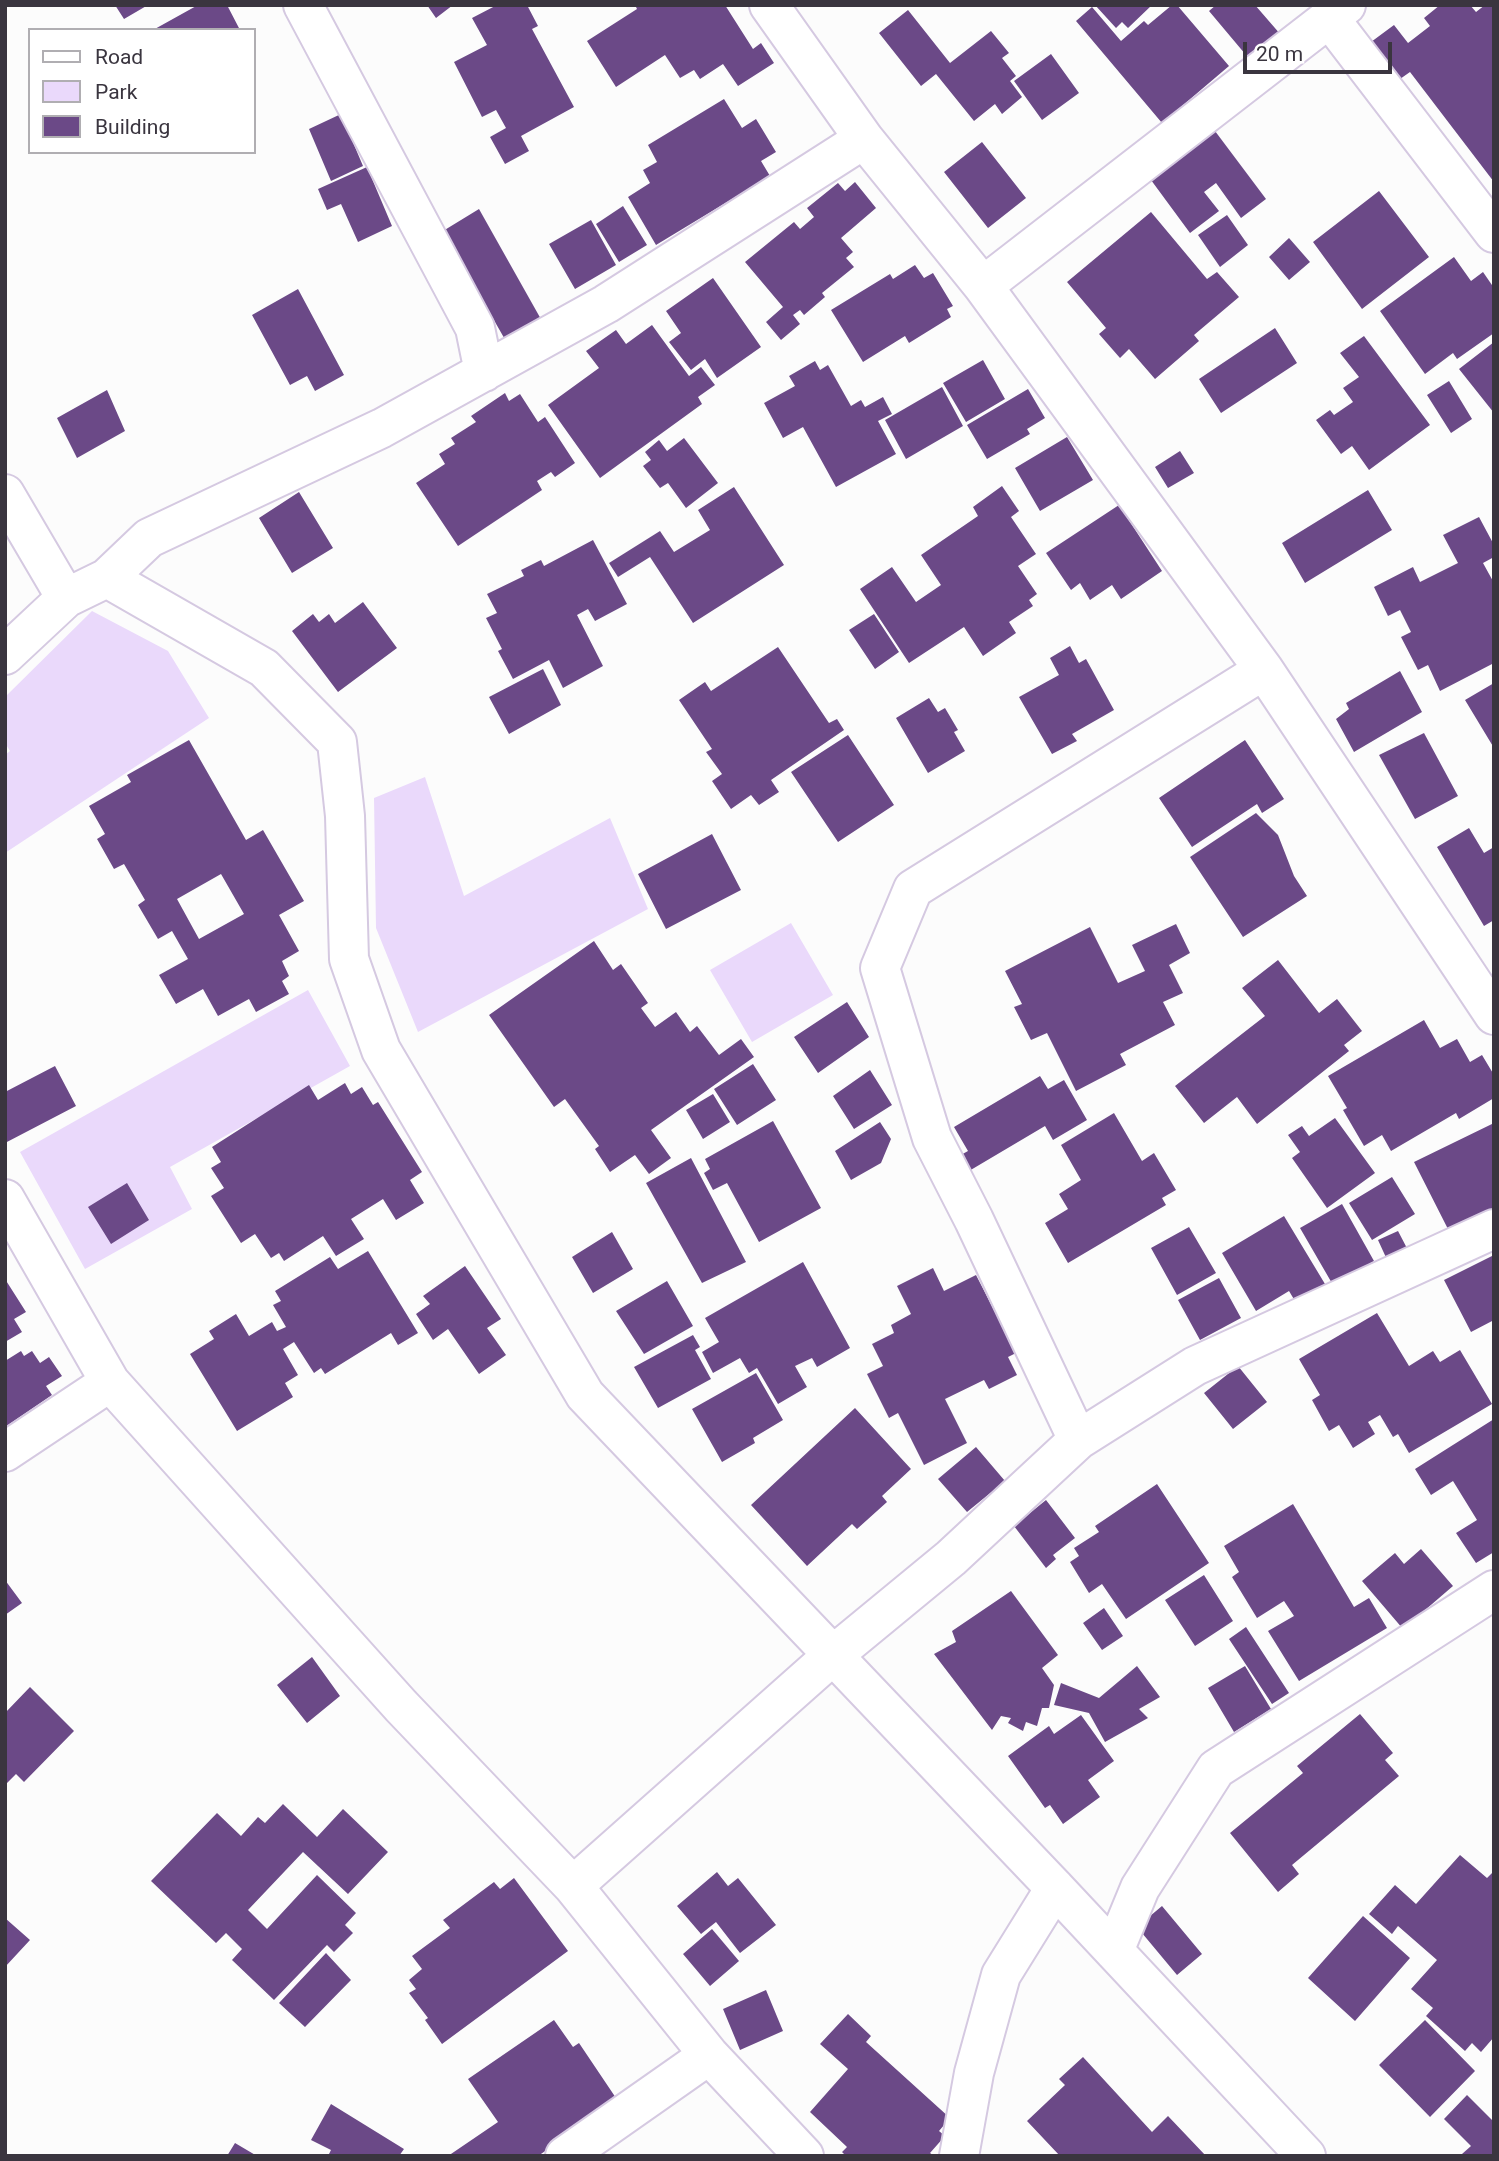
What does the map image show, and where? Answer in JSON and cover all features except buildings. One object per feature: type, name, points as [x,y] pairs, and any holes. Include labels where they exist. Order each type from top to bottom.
[{"type":"street","points":[[303,5],[475,328],[484,372]]},
{"type":"street","points":[[769,5],[864,139],[984,286],[1264,670],[1491,1004]]},
{"type":"street","points":[[984,286],[1338,12],[1494,233]]},
{"type":"street","points":[[5,655],[66,598],[107,578],[149,538],[382,428],[607,304],[864,139]]},
{"type":"street","points":[[5,494],[66,598]]},
{"type":"street","points":[[107,578],[264,668],[337,742],[345,816],[349,960],[381,1050],[585,1395],[1055,1888],[1306,2156]]},
{"type":"street","points":[[1078,1440],[974,1220],[932,1138],[880,968],[913,889],[1264,670]]},
{"type":"street","points":[[5,1199],[110,1382],[401,1706],[573,1886],[709,2055],[804,2156]]},
{"type":"street","points":[[573,1886],[832,1656],[951,1558],[1078,1440],[1195,1366],[1494,1229]]},
{"type":"street","points":[[5,1452],[110,1382]]},
{"type":"street","points":[[1114,1951],[1140,1888],[1216,1769],[1494,1590]]},
{"type":"street","points":[[959,2156],[974,2073],[1001,1975],[1055,1888]]},
{"type":"street","points":[[565,2156],[709,2055]]},
{"type":"green space","points":[[92,611],[168,651],[209,718],[5,853],[5,755],[10,751],[5,743],[5,697]]},
{"type":"green space","points":[[425,777],[464,896],[610,818],[648,909],[418,1032],[376,928],[374,798]]},
{"type":"green space","points":[[791,923],[833,995],[752,1042],[710,970]]},
{"type":"green space","points":[[308,990],[350,1066],[170,1167],[192,1209],[85,1269],[20,1152]]}]
